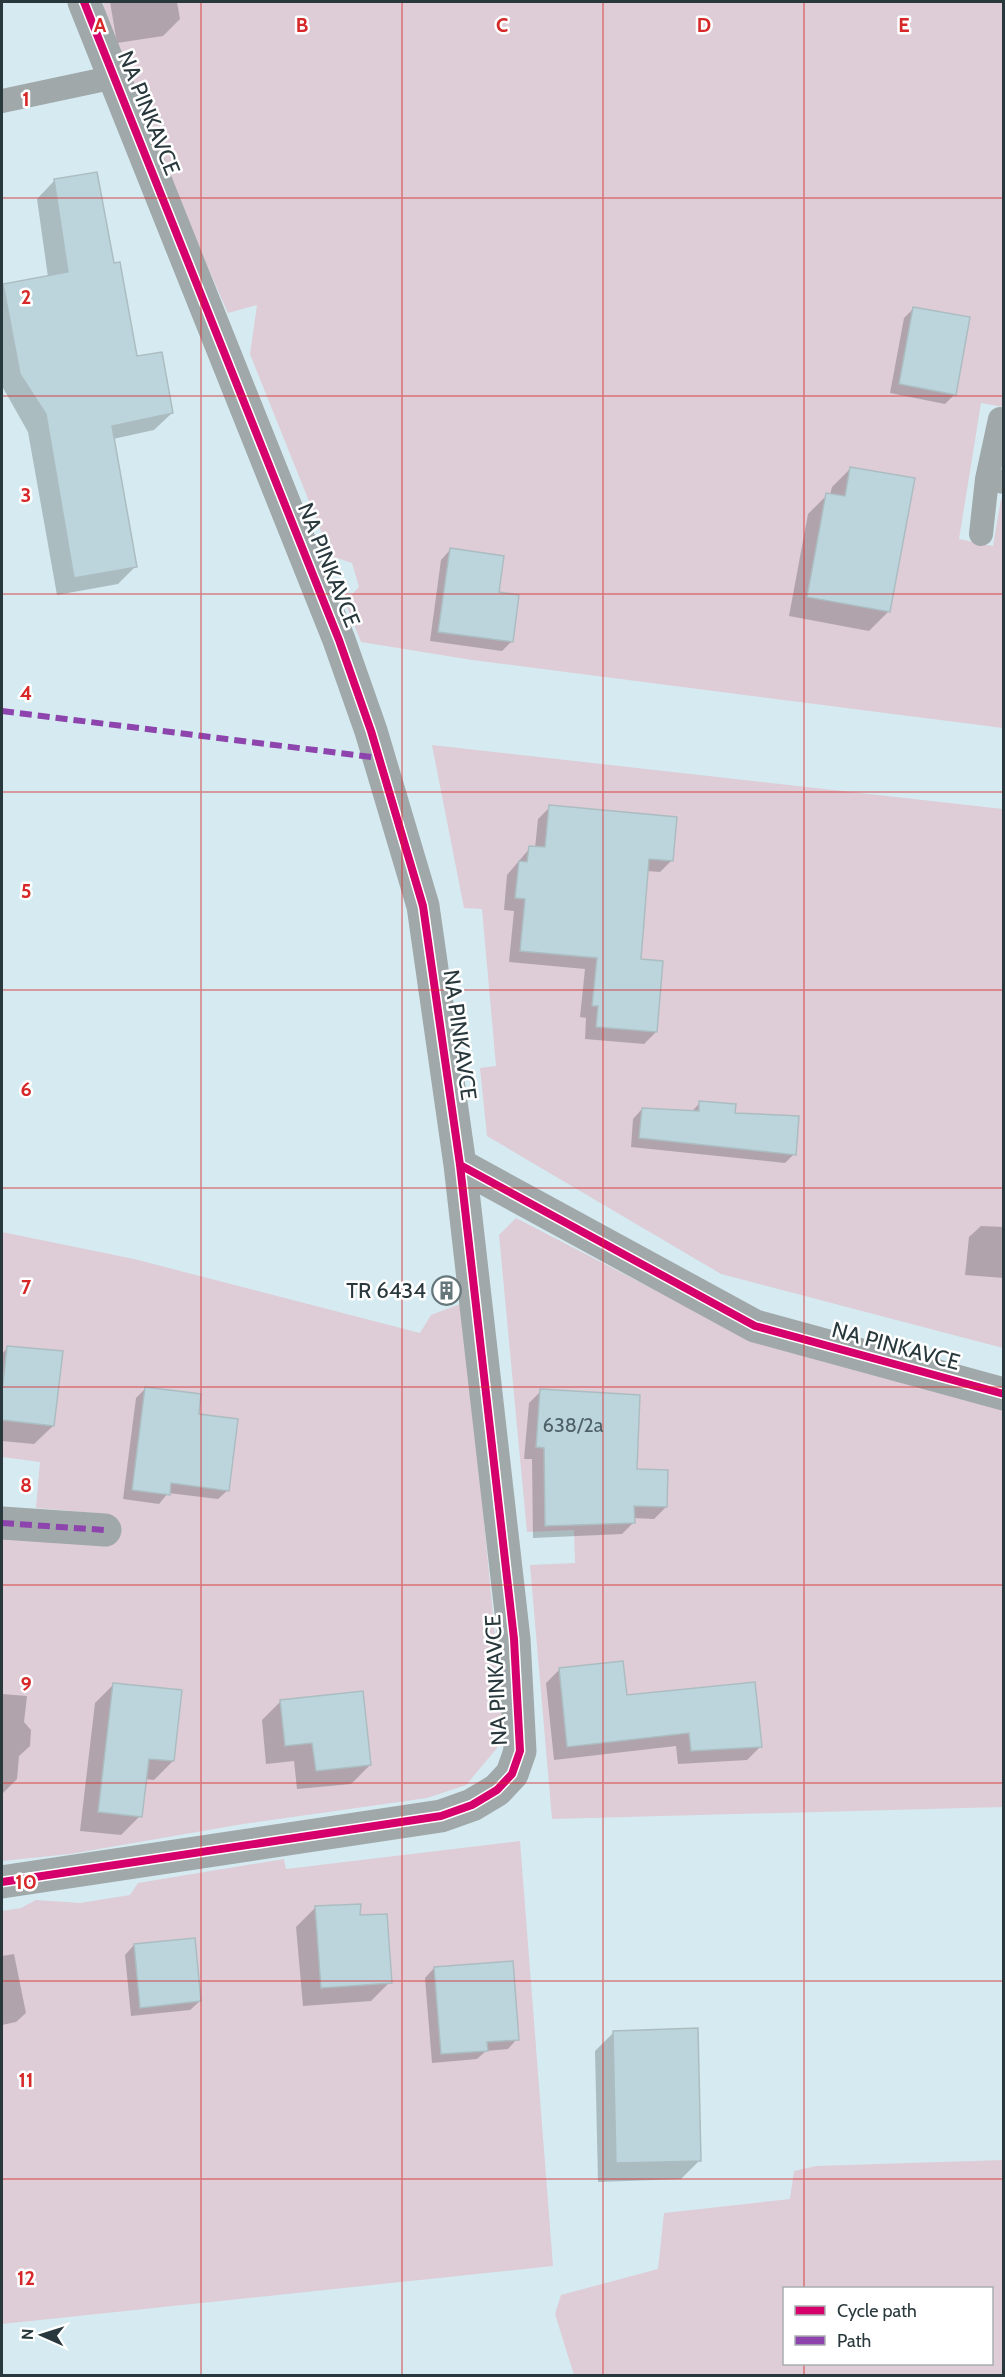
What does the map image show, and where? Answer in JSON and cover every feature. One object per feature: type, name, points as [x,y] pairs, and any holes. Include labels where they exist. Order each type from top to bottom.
[{"type":"street","name":"NA PINKAVCE","points":[[2,1882],[441,1816],[472,1805],[497,1790],[512,1774],[520,1751],[514,1639],[460,1165],[423,906],[371,731],[339,640],[116,77],[84,2]]},
{"type":"street","name":"NA PINKAVCE","points":[[460,1165],[755,1326],[1004,1394]]},
{"type":"street","points":[[2,1523],[105,1530]]},
{"type":"lane","points":[[2,101],[116,77]]},
{"type":"lane","points":[[981,534],[995,480],[1000,419]]},
{"type":"shaded area","points":[[103,2],[1003,2],[1003,407],[981,403],[959,539],[993,546],[1001,499],[1003,499],[1003,728],[472,660],[361,642],[345,602],[359,587],[352,563],[331,556],[250,354],[257,305],[228,313],[106,38]]},
{"type":"shaded area","points":[[432,745],[1003,809],[1003,1348],[721,1274],[487,1136],[480,1068],[496,1066],[482,909],[464,908]]},
{"type":"shaded area","points":[[516,1218],[732,1330],[1003,1401],[1003,1807],[552,1819],[530,1565],[575,1563],[574,1530],[527,1532],[499,1235]]},
{"type":"shaded area","points":[[2,1232],[134,1259],[420,1333],[431,1315],[463,1303],[503,1719],[497,1748],[466,1785],[427,1798],[243,1824],[70,1854],[2,1861],[2,1539],[107,1514],[36,1508],[40,1462],[2,1457]]},
{"type":"shaded area","points":[[520,1841],[553,2266],[2,2324],[2,1911],[21,1908],[36,1900],[80,1903],[130,1895],[138,1883],[284,1859],[286,1869]]},
{"type":"shaded area","points":[[1003,2160],[1003,2375],[574,2375],[555,2314],[561,2295],[658,2269],[664,2213],[790,2199],[794,2171],[816,2166]]},
{"type":"building","points":[[97,172],[114,263],[120,262],[137,356],[162,352],[173,413],[112,426],[137,567],[74,578],[46,414],[20,374],[3,284],[68,272],[54,179]]},
{"type":"building","points":[[913,307],[970,317],[956,395],[899,384]]},
{"type":"building","points":[[850,467],[915,478],[890,612],[807,597],[826,493],[845,496]]},
{"type":"building","points":[[450,548],[504,556],[499,592],[519,595],[513,642],[438,632]]},
{"type":"building","points":[[549,805],[677,817],[673,861],[649,859],[641,959],[663,961],[657,1032],[596,1027],[598,1006],[592,1006],[597,958],[520,951],[525,899],[515,898],[519,861],[527,862],[529,846],[545,847]]},
{"type":"building","points":[[699,1101],[736,1104],[735,1113],[799,1116],[796,1155],[639,1138],[642,1108],[699,1111]]},
{"type":"building","points":[[7,1346],[63,1351],[54,1426],[2,1420],[2,1393]]},
{"type":"building","points":[[145,1387],[201,1394],[199,1414],[238,1419],[229,1491],[171,1483],[170,1495],[132,1490]]},
{"type":"building","points":[[540,1389],[640,1395],[637,1469],[668,1470],[667,1507],[634,1506],[635,1523],[545,1526],[544,1448],[536,1447]]},
{"type":"building","points":[[623,1661],[627,1695],[755,1682],[762,1747],[691,1751],[689,1733],[567,1747],[559,1668]]},
{"type":"building","points":[[113,1683],[182,1690],[174,1761],[149,1759],[142,1817],[98,1812]]},
{"type":"building","points":[[363,1691],[371,1765],[316,1771],[312,1743],[285,1746],[280,1700]]},
{"type":"building","points":[[361,1904],[360,1915],[387,1914],[392,1983],[321,1988],[315,1906]]},
{"type":"building","points":[[195,1938],[201,2001],[140,2008],[134,1944]]},
{"type":"building","points":[[513,1961],[519,2040],[487,2042],[488,2051],[441,2054],[434,1967]]},
{"type":"building","points":[[698,2028],[701,2161],[616,2163],[613,2031]]},
{"type":"marked path","points":[[2,711],[379,758]]},
{"type":"marked path","points":[[2,1523],[105,1530]]},
{"type":"cycle path","points":[[2,1882],[441,1816],[472,1805],[497,1790],[512,1774],[520,1751],[514,1639],[460,1165],[423,906],[371,731],[339,640],[84,2]]},
{"type":"cycle path","points":[[460,1165],[755,1326],[1004,1394]]},
{"type":"place","name":"TR 6434","points":[[447,1290]]}]
